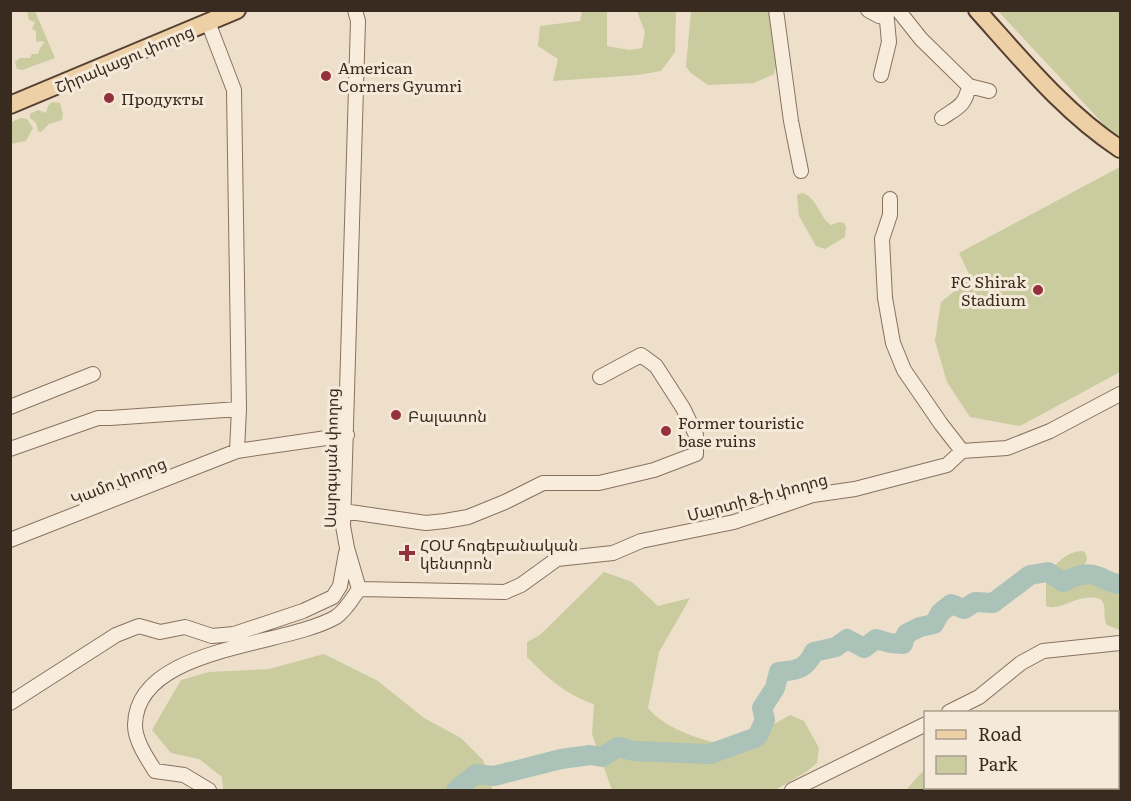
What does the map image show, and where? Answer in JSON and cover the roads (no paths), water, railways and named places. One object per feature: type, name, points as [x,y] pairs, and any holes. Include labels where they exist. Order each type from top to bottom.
[{"type":"main road","name":"Շիրակացու փողոց","points":[[10,105],[237,10]]},
{"type":"main road","points":[[977,10],[1053,94],[1120,149]]},
{"type":"street","name":"Սարգսյան փողոց","points":[[355,10],[358,21],[343,526],[359,589]]},
{"type":"street","points":[[776,10],[791,121],[801,171]]},
{"type":"street","points":[[868,10],[879,16],[885,10]]},
{"type":"street","points":[[881,75],[889,42],[885,10]]},
{"type":"street","points":[[898,10],[921,39],[969,86],[989,91]]},
{"type":"street","points":[[208,22],[234,90],[239,409],[237,451]]},
{"type":"street","points":[[942,118],[960,107],[966,99],[969,86]]},
{"type":"street","points":[[890,199],[890,215],[882,239],[885,298],[893,343],[904,370],[962,451],[1007,448],[1050,431],[1120,394]]},
{"type":"street","points":[[343,511],[426,523],[445,521],[468,517],[543,483],[599,483],[654,470],[696,453],[696,435],[683,408],[656,366],[641,355],[600,377]]},
{"type":"street","points":[[10,407],[93,374]]},
{"type":"street","points":[[10,449],[98,417],[239,409]]},
{"type":"street","name":"Կամո փողոց","points":[[10,540],[237,451],[347,435]]},
{"type":"street","name":"Մարտի 8-ի փողոց","points":[[359,589],[505,592],[521,585],[557,559],[613,553],[641,541],[734,522],[813,495],[855,489],[947,465],[962,451]]},
{"type":"street","points":[[10,703],[116,635],[139,626],[160,632],[185,627],[212,636],[234,634],[303,611],[333,597],[340,586],[347,548]]},
{"type":"street","points":[[208,790],[184,775],[154,771],[141,748],[135,726],[142,698],[165,674],[198,657],[318,625],[337,616],[346,608],[359,589]]},
{"type":"street","points":[[950,711],[979,697],[1021,663],[1042,651],[1120,643]]},
{"type":"street","points":[[792,790],[924,725]]},
{"type":"waterway","points":[[456,790],[476,774],[494,776],[561,759],[590,755],[602,757],[618,747],[634,751],[710,754],[757,737],[765,720],[762,708],[775,688],[779,672],[791,671],[804,666],[814,652],[836,647],[847,639],[864,648],[876,639],[903,644],[906,634],[920,627],[934,624],[940,613],[951,604],[964,609],[975,602],[993,603],[1030,575],[1048,572],[1063,582],[1089,574],[1120,584]]},
{"type":"place","name":"American Corners Gyumri","points":[[326,76]]},
{"type":"place","name":"Продукты","points":[[109,98]]},
{"type":"place","name":"FC Shirak Stadium","points":[[1038,290]]},
{"type":"place","name":"Բալատոն","points":[[396,415]]},
{"type":"place","name":"Former touristic base ruins","points":[[666,431]]},
{"type":"place","name":"ՀՕՄ հոգեբանական կենտրոն","points":[[407,553]]}]
